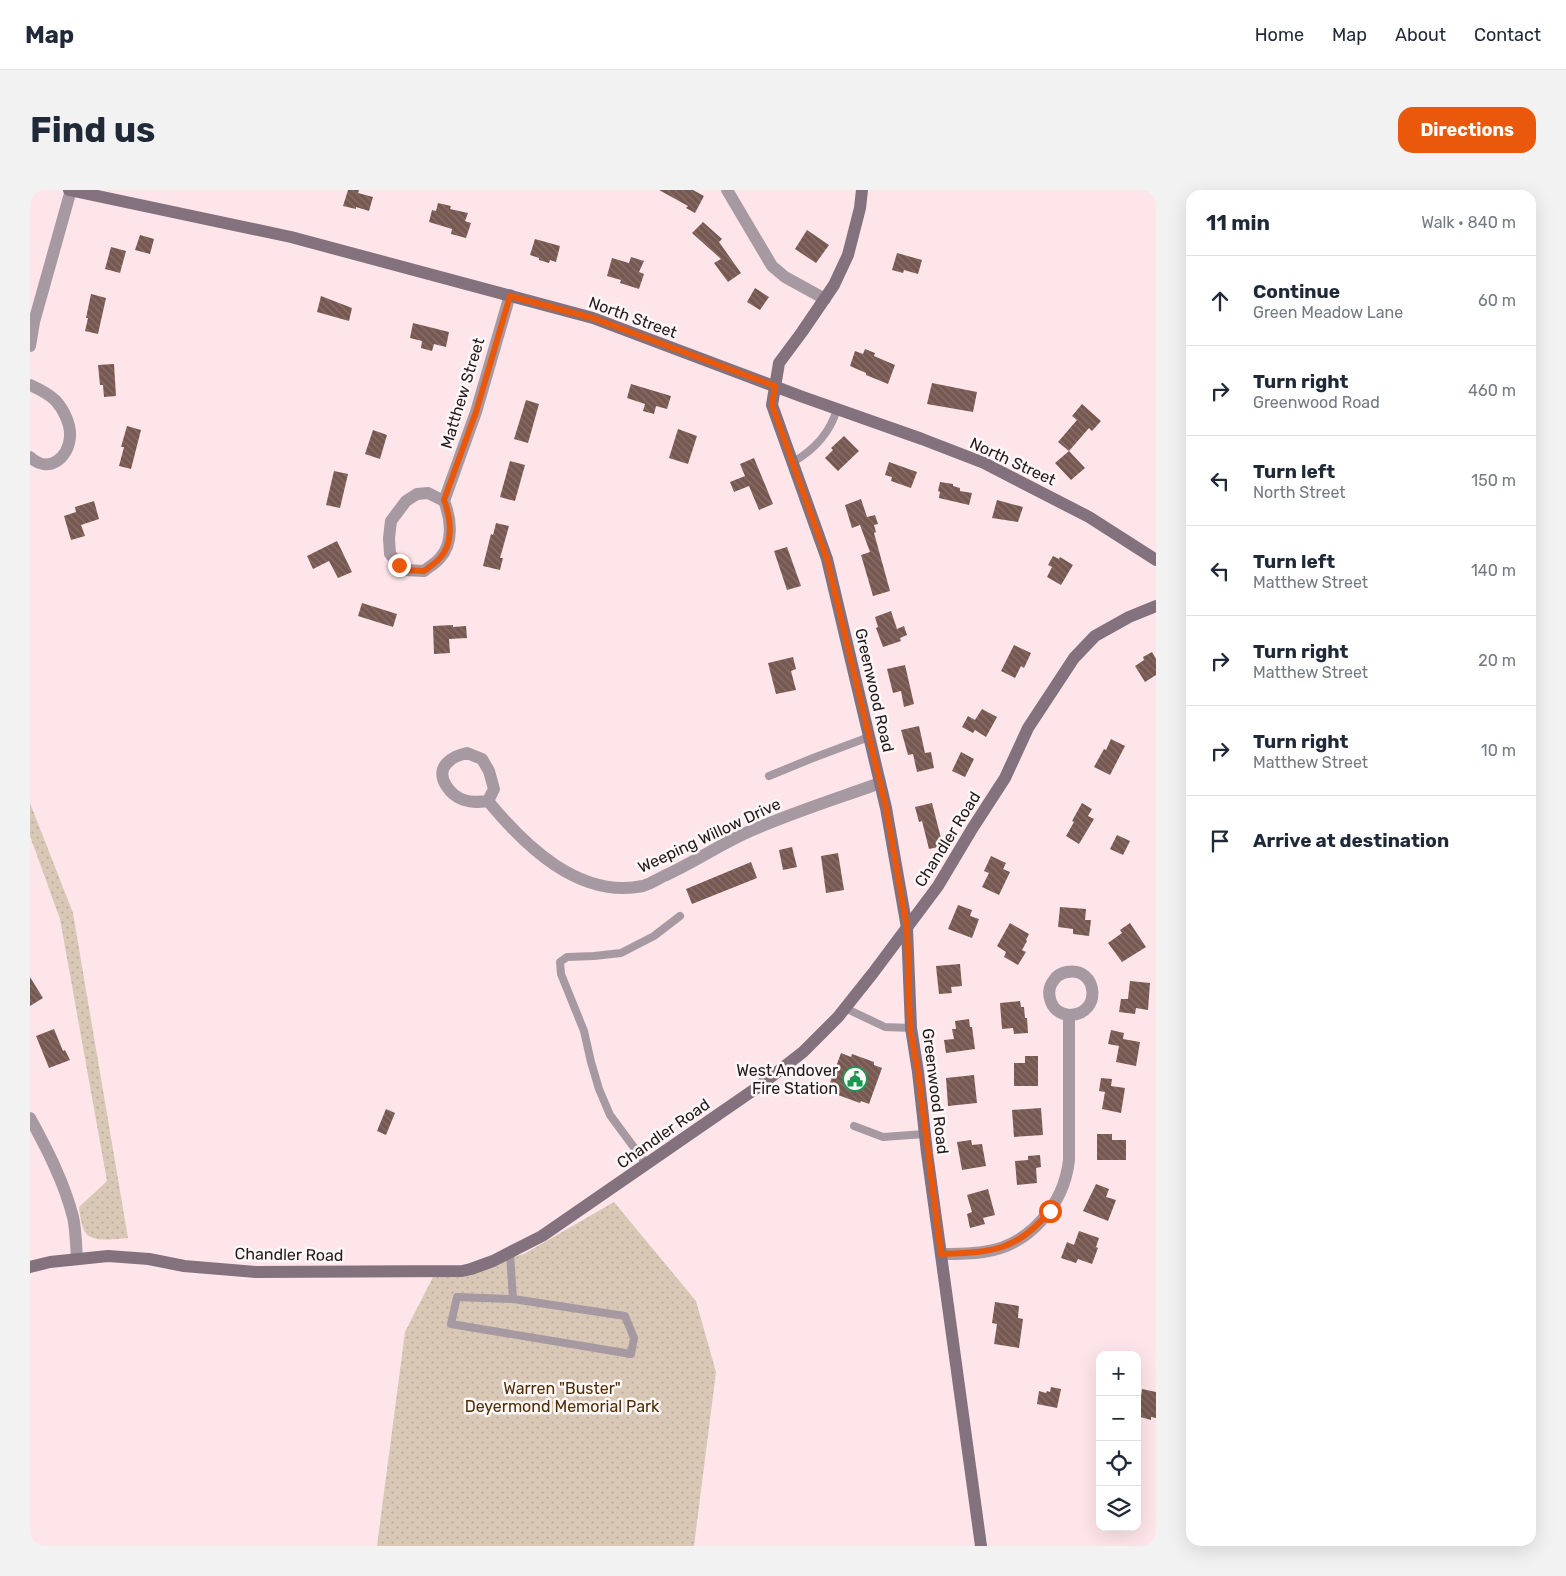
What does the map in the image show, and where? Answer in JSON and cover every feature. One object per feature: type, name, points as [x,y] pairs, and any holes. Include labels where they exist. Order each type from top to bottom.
[{"type":"street","points":[[30,346],[34,322],[70,190]]},
{"type":"street","name":"North Street","points":[[70,190],[291,237],[593,318],[984,463],[1089,517],[1156,560]]},
{"type":"street","points":[[727,190],[772,266],[785,277],[825,299]]},
{"type":"street","name":"Greenwood Road","points":[[862,190],[860,208],[848,254],[834,286],[778,363],[772,405],[827,559],[880,783],[907,928],[910,1028],[918,1072],[981,1546]]},
{"type":"street","name":"Matthew Street","points":[[444,500],[476,412],[510,296]]},
{"type":"street","points":[[30,385],[45,392],[56,401],[68,423],[70,436],[67,449],[61,458],[53,464],[45,465],[36,462],[30,457]]},
{"type":"street","points":[[428,493],[444,500],[449,513],[450,529],[448,544],[441,558],[424,571],[405,570],[390,554],[391,521],[406,501],[417,494],[428,493]]},
{"type":"street","name":"Chandler Road","points":[[30,1267],[50,1262],[108,1256],[149,1259],[184,1266],[256,1272],[434,1272],[471,1269],[493,1261],[542,1236],[758,1087],[803,1052],[845,1008],[938,886],[1005,778],[1028,728],[1074,658],[1095,636],[1129,617],[1156,606]]},
{"type":"street","points":[[467,753],[482,759],[489,771],[494,789],[488,801],[464,800],[448,790],[442,777],[444,766],[453,757],[467,753]]},
{"type":"street","name":"Weeping Willow Drive","points":[[488,801],[504,821],[528,844],[561,869],[585,882],[610,888],[644,886],[747,832],[880,783]]},
{"type":"street","points":[[941,1254],[983,1252],[998,1249],[1013,1242],[1027,1234],[1040,1222],[1050,1211],[1058,1197],[1067,1174],[1069,1160],[1069,1015]]},
{"type":"street","points":[[30,1118],[54,1163],[65,1192],[73,1218],[77,1259]]},
{"type":"lane","points":[[793,462],[803,456],[825,435],[833,422],[836,409]]},
{"type":"lane","points":[[769,776],[869,737]]},
{"type":"lane","points":[[647,1165],[610,1115],[591,1062],[584,1031],[561,974],[560,962],[567,957],[621,953],[654,936],[680,916]]},
{"type":"lane","points":[[845,1008],[885,1028],[910,1028]]},
{"type":"lane","points":[[854,1126],[883,1137],[925,1134]]},
{"type":"lane","points":[[510,1253],[513,1299]]},
{"type":"lane","points":[[457,1297],[513,1299],[626,1316],[634,1338],[631,1354],[451,1324],[457,1297]]},
{"type":"green space","points":[[30,803],[73,913],[128,1238],[104,1240],[93,1238],[85,1232],[81,1220],[79,1207],[107,1181],[60,919],[30,836]]},
{"type":"green space","name":"Warren \"Buster\" Deyermond Memorial Park","points":[[614,1202],[696,1301],[716,1372],[694,1546],[377,1546],[405,1332],[433,1277],[524,1254]]},
{"type":"building","points":[[348,190],[359,190],[358,193],[373,197],[369,211],[343,206]]},
{"type":"building","points":[[659,190],[693,190],[704,196],[695,213],[686,208],[688,206]]},
{"type":"building","points":[[438,203],[451,206],[450,209],[468,213],[465,221],[471,223],[466,238],[451,234],[452,229],[429,222],[432,210],[436,211]]},
{"type":"building","points":[[703,222],[722,239],[719,242],[741,273],[728,282],[714,263],[721,259],[692,233]]},
{"type":"building","points":[[807,230],[829,245],[816,263],[795,249]]},
{"type":"building","points":[[140,235],[154,239],[150,254],[135,250]]},
{"type":"building","points":[[535,239],[560,246],[556,262],[550,260],[549,263],[530,255]]},
{"type":"building","points":[[111,247],[126,251],[120,273],[105,269]]},
{"type":"building","points":[[897,253],[922,260],[918,274],[904,270],[903,273],[892,270]]},
{"type":"building","points":[[631,257],[644,261],[639,272],[644,274],[639,289],[620,283],[621,280],[607,276],[612,258],[629,263]]},
{"type":"building","points":[[755,288],[769,297],[760,310],[747,302]]},
{"type":"building","points":[[91,294],[106,298],[98,334],[85,331]]},
{"type":"building","points":[[321,296],[352,308],[349,321],[317,312]]},
{"type":"building","points":[[413,323],[449,332],[446,347],[434,344],[432,351],[421,348],[422,341],[410,338]]},
{"type":"building","points":[[865,349],[875,353],[874,356],[895,365],[888,384],[850,366],[855,351],[863,354]]},
{"type":"building","points":[[114,364],[116,396],[104,397],[103,385],[100,385],[98,365]]},
{"type":"building","points":[[932,383],[977,392],[973,412],[927,404]]},
{"type":"building","points":[[631,384],[671,396],[667,409],[656,406],[654,414],[643,411],[645,404],[627,398]]},
{"type":"building","points":[[526,400],[539,404],[528,443],[514,439]]},
{"type":"building","points":[[1082,404],[1101,421],[1092,431],[1089,428],[1069,451],[1058,442],[1077,420],[1072,416]]},
{"type":"building","points":[[127,426],[141,430],[131,469],[119,466],[124,447],[121,447]]},
{"type":"building","points":[[678,429],[697,436],[688,464],[669,458]]},
{"type":"building","points":[[373,430],[387,435],[380,459],[365,454]]},
{"type":"building","points":[[844,436],[859,451],[838,471],[825,458],[833,450],[831,448]]},
{"type":"building","points":[[1069,451],[1085,468],[1071,480],[1055,463]]},
{"type":"building","points":[[754,458],[773,504],[759,510],[749,486],[734,492],[730,482],[745,476],[740,464]]},
{"type":"building","points":[[510,461],[525,465],[515,501],[500,497]]},
{"type":"building","points":[[889,462],[917,472],[911,488],[891,481],[892,477],[885,475]]},
{"type":"building","points":[[334,471],[348,474],[340,508],[326,505]]},
{"type":"building","points":[[940,482],[953,484],[953,486],[960,488],[960,491],[972,493],[969,505],[939,498]]},
{"type":"building","points":[[861,499],[867,517],[875,515],[878,524],[874,525],[876,532],[874,533],[890,591],[873,596],[861,555],[870,552],[860,525],[852,528],[845,505]]},
{"type":"building","points":[[997,500],[1023,507],[1018,522],[992,518]]},
{"type":"building","points":[[94,501],[99,519],[81,525],[85,536],[71,540],[64,516],[76,512],[75,507]]},
{"type":"building","points":[[496,523],[509,526],[500,558],[503,558],[500,570],[483,566],[491,534],[493,535]]},
{"type":"building","points":[[337,541],[352,572],[338,578],[329,561],[313,569],[307,556]]},
{"type":"building","points":[[787,547],[801,586],[787,590],[774,551]]},
{"type":"building","points":[[1053,556],[1059,559],[1060,557],[1073,565],[1061,585],[1047,577],[1052,567],[1048,565]]},
{"type":"building","points":[[362,603],[397,614],[393,627],[358,616]]},
{"type":"building","points":[[891,611],[897,629],[904,626],[907,635],[900,638],[901,641],[883,647],[876,628],[878,627],[875,617]]},
{"type":"building","points":[[453,625],[453,627],[466,626],[467,638],[449,639],[450,653],[434,654],[433,626]]},
{"type":"building","points":[[1014,645],[1031,653],[1024,668],[1021,666],[1015,678],[1001,671]]},
{"type":"building","points":[[1152,652],[1156,659],[1156,675],[1145,682],[1135,666],[1144,660],[1143,657]]},
{"type":"building","points":[[793,657],[796,669],[791,671],[796,690],[776,694],[768,663]]},
{"type":"building","points":[[905,665],[914,704],[904,707],[901,691],[893,693],[887,669]]},
{"type":"building","points":[[982,709],[997,717],[986,737],[975,730],[973,733],[962,727],[968,716],[975,720]]},
{"type":"building","points":[[919,726],[925,753],[931,752],[934,768],[917,772],[913,754],[908,755],[901,730]]},
{"type":"building","points":[[1111,739],[1125,746],[1110,775],[1094,767]]},
{"type":"building","points":[[961,752],[974,759],[965,777],[952,771]]},
{"type":"building","points":[[932,803],[943,846],[929,849],[922,821],[919,822],[915,807]]},
{"type":"building","points":[[1082,803],[1092,809],[1088,816],[1094,819],[1079,844],[1066,836]]},
{"type":"building","points":[[1117,835],[1130,841],[1123,855],[1110,849]]},
{"type":"building","points":[[792,847],[797,867],[783,870],[779,850]]},
{"type":"building","points":[[838,853],[844,890],[826,893],[821,856]]},
{"type":"building","points":[[991,856],[1006,863],[1003,869],[1010,872],[999,895],[982,887],[989,873],[984,871]]},
{"type":"building","points":[[751,862],[757,878],[692,904],[686,889]]},
{"type":"building","points":[[958,905],[972,910],[970,916],[979,919],[972,938],[948,929]]},
{"type":"building","points":[[1060,907],[1086,909],[1085,920],[1091,920],[1089,936],[1073,934],[1073,929],[1058,927]]},
{"type":"building","points":[[1010,923],[1029,934],[1022,950],[1026,952],[1018,965],[1004,957],[1006,952],[997,946]]},
{"type":"building","points":[[1130,923],[1146,947],[1122,962],[1108,943],[1122,933],[1120,930]]},
{"type":"building","points":[[960,964],[962,986],[951,987],[952,993],[939,994],[936,966]]},
{"type":"building","points":[[30,977],[43,998],[30,1006]]},
{"type":"building","points":[[1130,981],[1150,983],[1148,1010],[1136,1008],[1135,1014],[1119,1012],[1121,999],[1128,999]]},
{"type":"building","points":[[1020,1001],[1021,1007],[1024,1007],[1025,1018],[1027,1018],[1028,1033],[1014,1034],[1013,1028],[1002,1029],[1000,1003]]},
{"type":"building","points":[[969,1019],[975,1049],[946,1053],[944,1040],[954,1039],[952,1029],[956,1029],[955,1021]]},
{"type":"building","points":[[54,1029],[63,1051],[65,1050],[70,1060],[49,1068],[36,1036]]},
{"type":"building","points":[[1111,1030],[1124,1033],[1123,1039],[1140,1042],[1136,1066],[1116,1062],[1119,1046],[1108,1044]]},
{"type":"building","name":"West Andover Fire Station","points":[[841,1053],[851,1057],[852,1054],[874,1062],[874,1065],[882,1068],[869,1104],[861,1101],[860,1103],[827,1091]]},
{"type":"building","points":[[1025,1056],[1038,1056],[1038,1086],[1014,1086],[1014,1063],[1025,1063]]},
{"type":"building","points":[[974,1075],[977,1103],[948,1106],[946,1078]]},
{"type":"building","points":[[1101,1078],[1112,1079],[1111,1086],[1125,1088],[1121,1113],[1102,1109],[1105,1092],[1099,1091]]},
{"type":"building","points":[[1041,1108],[1043,1135],[1014,1137],[1012,1110]]},
{"type":"building","points":[[386,1109],[395,1113],[386,1135],[377,1131]]},
{"type":"building","points":[[1097,1134],[1112,1134],[1112,1140],[1126,1140],[1126,1160],[1097,1160]]},
{"type":"building","points":[[971,1140],[972,1145],[982,1144],[986,1166],[962,1170],[957,1142]]},
{"type":"building","points":[[1040,1155],[1041,1167],[1036,1168],[1037,1183],[1017,1185],[1015,1161],[1028,1160],[1028,1156]]},
{"type":"building","points":[[1096,1184],[1109,1189],[1106,1197],[1116,1200],[1108,1221],[1083,1211]]},
{"type":"building","points":[[988,1189],[995,1215],[983,1218],[985,1224],[970,1228],[967,1214],[972,1212],[967,1195]]},
{"type":"building","points":[[1079,1231],[1099,1238],[1096,1247],[1098,1248],[1092,1264],[1078,1259],[1076,1263],[1061,1258],[1067,1242],[1074,1245]]},
{"type":"building","points":[[995,1302],[1019,1306],[1018,1318],[1023,1319],[1019,1348],[994,1344],[997,1324],[992,1323]]},
{"type":"building","points":[[1051,1387],[1061,1389],[1057,1408],[1037,1404],[1039,1391],[1050,1392]]},
{"type":"building","points":[[1142,1389],[1156,1392],[1156,1418],[1151,1417],[1151,1420],[1141,1417]]},
{"type":"place","name":"West Andover Fire Station","points":[[855,1079]]},
{"type":"route","points":[[399,565],[405,570],[424,571],[441,558],[448,544],[450,529],[449,513],[444,500],[476,412],[510,296],[593,318],[775,386],[772,405],[827,559],[886,808],[907,928],[910,1028],[918,1072],[941,1254],[983,1252],[998,1249],[1027,1234],[1050,1211]]}]
